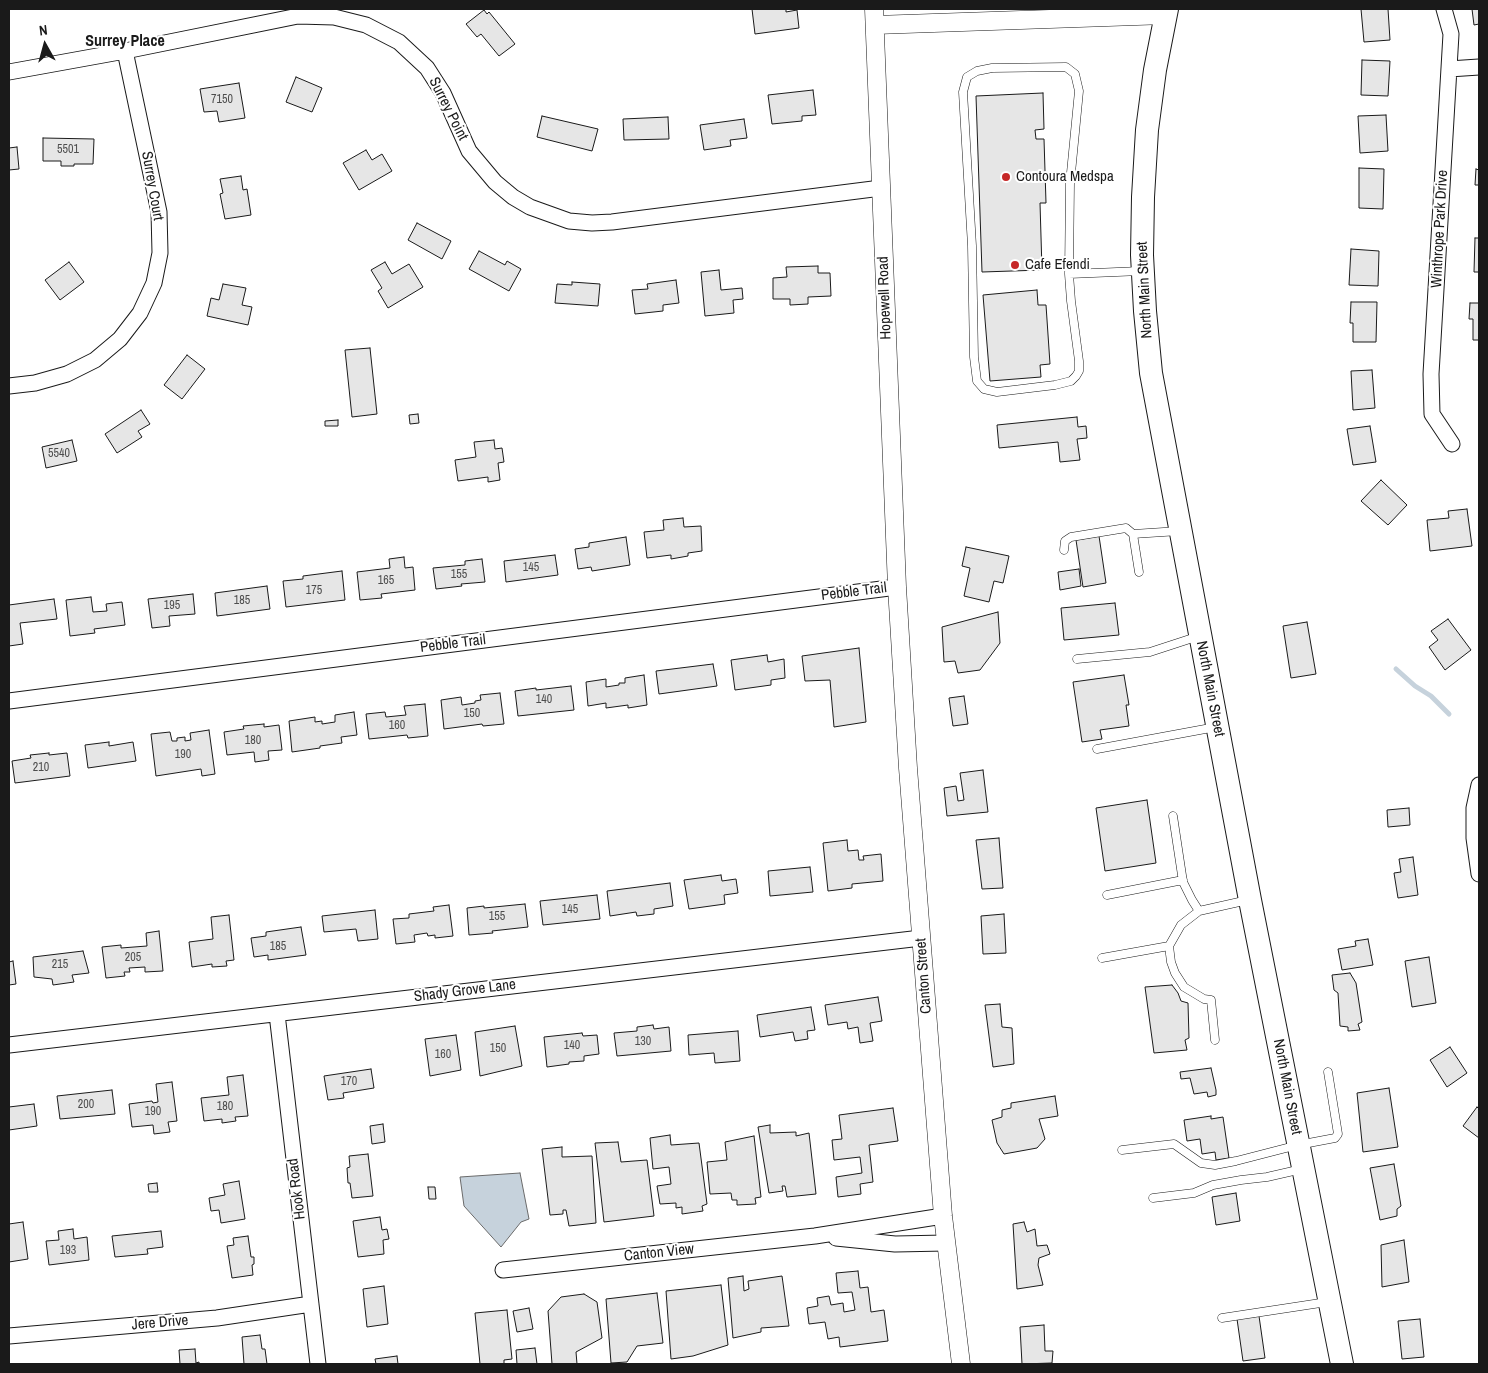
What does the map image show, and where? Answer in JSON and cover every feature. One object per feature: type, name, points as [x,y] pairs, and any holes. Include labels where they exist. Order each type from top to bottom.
[{"type":"main road","name":"North Main Street","points":[[1167,12],[1155,70],[1147,130],[1143,198],[1143,271],[1151,373],[1250,900],[1342,1364]]},
{"type":"street","name":"Winthrope Park Drive","points":[[1444,9],[1451,34],[1431,374],[1432,414],[1452,444]]},
{"type":"street","points":[[874,17],[1167,12]]},
{"type":"street","name":"Surrey Point","points":[[9,72],[298,16],[334,17],[366,25],[399,42],[427,68],[443,94],[469,150],[495,182],[513,197],[530,207],[569,220],[592,223],[612,222],[880,188]]},
{"type":"street","name":"Hopewell Road","points":[[874,17],[897,586]]},
{"type":"street","name":"Surrey Court","points":[[9,386],[35,383],[67,374],[95,360],[120,339],[140,313],[154,283],[160,253],[159,212],[125,51]]},
{"type":"street","points":[[1449,69],[1479,67]]},
{"type":"street","name":"Pebble Trail","points":[[9,701],[897,586]]},
{"type":"street","name":"Canton Street","points":[[897,586],[908,768],[943,1216],[961,1364]]},
{"type":"street","points":[[1479,784],[1474,808],[1474,838],[1479,874]]},
{"type":"street","name":"Shady Grove Lane","points":[[9,1045],[921,938]]},
{"type":"street","name":"Hook Road","points":[[277,1014],[318,1364]]},
{"type":"street","name":"Canton View","points":[[503,1270],[815,1236],[943,1216]]},
{"type":"street","points":[[897,1223],[900,1244]]},
{"type":"street","name":"Canton View","points":[[815,1236],[900,1244],[946,1243]]},
{"type":"street","name":"Jere Drive","points":[[9,1336],[217,1318],[311,1304]]},
{"type":"lane","points":[[1066,67],[1075,74],[1079,91],[1070,183],[1069,274],[1079,361],[1079,371],[1076,376],[1071,381],[1046,386],[997,392],[984,389],[977,381],[974,357],[972,255],[964,92],[967,77],[977,71],[992,68],[1066,67]]},
{"type":"lane","points":[[1069,274],[1143,271]]},
{"type":"lane","points":[[1064,550],[1065,541],[1071,536],[1126,528],[1133,534],[1139,572]]},
{"type":"lane","points":[[1133,534],[1180,531]]},
{"type":"lane","points":[[1076,659],[1150,652],[1200,635]]},
{"type":"lane","points":[[1097,749],[1217,727]]},
{"type":"lane","points":[[1173,816],[1183,880],[1199,911]]},
{"type":"lane","points":[[1107,895],[1183,880]]},
{"type":"lane","points":[[1215,1040],[1211,1000],[1204,999],[1184,987],[1175,973],[1171,962],[1170,946],[1181,925],[1199,911],[1250,900]]},
{"type":"lane","points":[[1102,958],[1170,946]]},
{"type":"lane","points":[[1122,1150],[1174,1144],[1202,1163],[1215,1165],[1338,1137],[1328,1072]]},
{"type":"lane","points":[[1153,1198],[1194,1193],[1213,1184],[1267,1177],[1303,1168]]},
{"type":"lane","points":[[1222,1318],[1329,1302]]},
{"type":"shaded area","points":[[520,1173],[529,1219],[521,1222],[501,1247],[464,1206],[460,1177]]},
{"type":"building","points":[[752,9],[786,9],[786,12],[797,10],[799,28],[755,34]]},
{"type":"building","points":[[1361,9],[1388,9],[1390,40],[1364,42]]},
{"type":"building","points":[[1472,9],[1479,9],[1479,24],[1474,25]]},
{"type":"building","points":[[484,10],[487,14],[489,12],[515,44],[499,56],[481,34],[477,37],[466,24]]},
{"type":"building","points":[[1362,60],[1390,61],[1388,96],[1361,95]]},
{"type":"building","points":[[296,77],[322,88],[312,112],[286,102]]},
{"type":"building","points":[[239,83],[245,118],[219,122],[217,111],[204,112],[200,89]]},
{"type":"building","points":[[813,90],[816,115],[802,116],[802,121],[772,124],[768,95]]},
{"type":"building","points":[[1043,93],[1044,129],[1035,130],[1036,139],[1044,139],[1046,203],[1040,203],[1042,270],[982,272],[976,96]]},
{"type":"building","points":[[1386,115],[1388,151],[1360,153],[1358,116]]},
{"type":"building","points":[[542,116],[598,129],[592,151],[537,137]]},
{"type":"building","points":[[668,117],[669,139],[624,140],[623,119]]},
{"type":"building","points":[[744,119],[747,138],[730,140],[731,146],[704,150],[700,125]]},
{"type":"building","points":[[43,138],[94,139],[93,164],[61,166],[61,161],[43,161]]},
{"type":"building","points":[[17,147],[19,169],[9,170],[9,148]]},
{"type":"building","points":[[366,150],[372,160],[382,154],[392,171],[359,190],[343,163]]},
{"type":"building","points":[[1359,168],[1384,169],[1383,209],[1359,208]]},
{"type":"building","points":[[1476,169],[1479,170],[1479,185],[1475,185]]},
{"type":"building","points":[[241,176],[243,190],[247,189],[251,215],[225,219],[220,194],[223,193],[220,179]]},
{"type":"building","points":[[417,223],[451,241],[442,259],[408,240]]},
{"type":"building","points":[[1475,238],[1479,238],[1479,272],[1474,272]]},
{"type":"building","points":[[1351,249],[1379,251],[1378,286],[1349,285]]},
{"type":"building","points":[[479,251],[505,265],[507,261],[521,269],[509,291],[469,269]]},
{"type":"building","points":[[69,262],[84,282],[60,300],[45,280]]},
{"type":"building","points":[[385,262],[392,274],[409,264],[423,287],[388,308],[378,291],[382,288],[371,270]]},
{"type":"building","points":[[818,266],[818,273],[830,273],[831,296],[808,297],[808,304],[790,305],[790,299],[773,299],[773,278],[787,277],[786,267]]},
{"type":"building","points":[[719,270],[721,290],[742,288],[743,299],[733,300],[734,313],[705,316],[701,272]]},
{"type":"building","points":[[676,280],[679,303],[663,305],[663,311],[635,314],[632,290],[648,289],[647,284]]},
{"type":"building","points":[[572,282],[600,284],[598,306],[555,303],[557,284],[572,285]]},
{"type":"building","points":[[223,284],[246,288],[242,305],[252,307],[248,325],[207,316],[211,298],[219,300]]},
{"type":"building","points":[[1037,290],[1038,305],[1046,305],[1050,364],[1040,365],[1041,377],[990,381],[983,295]]},
{"type":"building","points":[[1351,302],[1377,302],[1376,342],[1353,342],[1353,323],[1350,323]]},
{"type":"building","points":[[1470,303],[1479,303],[1479,340],[1473,340],[1473,319],[1469,319]]},
{"type":"building","points":[[370,348],[377,414],[352,417],[345,350]]},
{"type":"building","points":[[187,355],[205,369],[182,399],[164,385]]},
{"type":"building","points":[[1372,370],[1375,408],[1353,410],[1351,371]]},
{"type":"building","points":[[141,410],[150,424],[138,431],[142,437],[117,453],[105,434]]},
{"type":"building","points":[[418,414],[419,423],[410,424],[409,415]]},
{"type":"building","points":[[1077,417],[1078,427],[1086,426],[1087,438],[1077,439],[1080,460],[1060,462],[1058,442],[999,448],[997,425]]},
{"type":"building","points":[[338,420],[338,426],[325,426],[325,421]]},
{"type":"building","points":[[1370,426],[1376,462],[1353,465],[1347,429]]},
{"type":"building","points":[[72,440],[77,461],[46,468],[42,447]]},
{"type":"building","points":[[494,440],[495,449],[502,448],[504,462],[498,463],[500,480],[488,482],[488,477],[458,481],[455,460],[476,457],[474,442]]},
{"type":"building","points":[[1381,480],[1407,505],[1388,525],[1361,501]]},
{"type":"building","points":[[1467,509],[1472,546],[1430,551],[1427,520],[1449,518],[1448,511]]},
{"type":"building","points":[[683,518],[684,527],[701,526],[702,551],[688,553],[688,556],[671,559],[671,555],[647,558],[644,532],[664,530],[663,520]]},
{"type":"building","points":[[1099,536],[1106,583],[1083,587],[1076,540]]},
{"type":"building","points":[[626,537],[630,565],[592,571],[591,567],[578,569],[575,549],[589,547],[589,543]]},
{"type":"building","points":[[966,547],[1009,556],[1003,583],[994,581],[989,602],[964,596],[970,568],[962,566]]},
{"type":"building","points":[[555,555],[558,575],[506,582],[504,561]]},
{"type":"building","points":[[404,557],[405,568],[413,567],[415,590],[381,594],[382,598],[360,600],[357,572],[390,568],[389,559]]},
{"type":"building","points":[[482,559],[485,582],[436,589],[433,568],[465,565],[465,561]]},
{"type":"building","points":[[1079,569],[1081,586],[1060,590],[1058,572]]},
{"type":"building","points":[[342,571],[345,600],[286,607],[283,581],[303,579],[303,576]]},
{"type":"building","points":[[267,586],[270,609],[217,616],[215,593]]},
{"type":"building","points":[[193,594],[195,614],[169,616],[170,626],[152,628],[148,599]]},
{"type":"building","points":[[91,597],[93,612],[107,611],[106,604],[122,602],[125,625],[94,629],[95,633],[70,636],[66,600]]},
{"type":"building","points":[[54,599],[57,619],[20,623],[23,644],[9,646],[9,605]]},
{"type":"building","points":[[1115,603],[1119,635],[1064,640],[1061,608]]},
{"type":"building","points":[[998,612],[1000,643],[980,670],[958,673],[955,661],[944,662],[942,627]]},
{"type":"building","points":[[1448,619],[1471,650],[1445,670],[1429,647],[1438,640],[1431,631]]},
{"type":"building","points":[[1307,622],[1316,674],[1291,678],[1283,626]]},
{"type":"building","points":[[859,648],[866,722],[834,727],[830,680],[805,681],[802,656]]},
{"type":"building","points":[[767,655],[768,662],[784,659],[785,678],[771,680],[771,685],[735,690],[731,660]]},
{"type":"building","points":[[713,664],[717,686],[659,694],[656,671]]},
{"type":"building","points":[[644,675],[647,705],[628,708],[628,705],[606,708],[606,703],[588,706],[586,682],[606,679],[606,687],[625,683],[625,678]]},
{"type":"building","points":[[1124,675],[1129,705],[1126,705],[1129,726],[1100,730],[1102,739],[1082,742],[1073,682]]},
{"type":"building","points":[[571,686],[574,710],[518,716],[515,691]]},
{"type":"building","points":[[500,693],[504,724],[483,726],[482,724],[444,729],[441,700],[461,697],[462,705],[481,700],[480,695]]},
{"type":"building","points":[[964,696],[968,724],[953,726],[949,698]]},
{"type":"building","points":[[425,704],[428,736],[408,738],[407,735],[369,739],[366,714],[385,712],[386,717],[406,715],[404,706]]},
{"type":"building","points":[[354,712],[357,735],[341,737],[342,743],[292,752],[289,721],[315,717],[315,722],[322,721],[322,724],[335,722],[335,715]]},
{"type":"building","points":[[264,724],[264,727],[279,725],[282,750],[268,751],[269,760],[255,762],[254,752],[227,755],[224,732],[244,729],[243,726]]},
{"type":"building","points":[[209,730],[215,774],[202,776],[201,769],[156,776],[151,734],[170,732],[172,741],[185,737],[185,741],[191,740],[190,733]]},
{"type":"building","points":[[109,742],[109,746],[133,742],[136,761],[88,768],[85,745]]},
{"type":"building","points":[[49,753],[49,755],[67,753],[70,776],[15,783],[12,761],[31,758],[30,755]]},
{"type":"building","points":[[983,770],[988,812],[947,816],[944,788],[956,786],[958,801],[964,800],[960,773]]},
{"type":"building","points":[[1147,800],[1156,863],[1105,871],[1096,808]]},
{"type":"building","points":[[1409,808],[1410,825],[1388,827],[1387,810]]},
{"type":"building","points":[[999,838],[1003,888],[982,889],[976,840]]},
{"type":"building","points":[[847,840],[848,851],[858,850],[859,860],[864,860],[863,856],[881,854],[883,881],[852,884],[852,888],[828,891],[823,843]]},
{"type":"building","points":[[1413,857],[1418,895],[1398,898],[1394,873],[1401,872],[1399,859]]},
{"type":"building","points":[[810,867],[813,892],[770,896],[768,871]]},
{"type":"building","points":[[721,875],[722,881],[736,879],[738,893],[724,895],[725,904],[689,909],[684,880]]},
{"type":"building","points":[[670,883],[673,906],[654,909],[654,914],[637,916],[636,912],[610,916],[607,891]]},
{"type":"building","points":[[597,895],[600,919],[543,925],[540,901]]},
{"type":"building","points":[[525,904],[528,927],[469,935],[467,908]]},
{"type":"building","points":[[449,905],[453,936],[435,938],[435,935],[428,936],[427,933],[414,935],[415,942],[396,944],[393,919],[409,918],[409,914],[434,911],[433,907]]},
{"type":"building","points":[[375,910],[378,939],[358,941],[356,929],[324,932],[322,916]]},
{"type":"building","points":[[1004,914],[1006,953],[983,954],[981,916]]},
{"type":"building","points":[[229,915],[234,960],[226,961],[227,966],[212,967],[212,964],[192,967],[189,942],[213,939],[211,917]]},
{"type":"building","points":[[301,927],[306,955],[268,960],[268,955],[254,957],[251,938],[266,936],[266,932]]},
{"type":"building","points":[[159,931],[163,971],[145,972],[145,967],[129,968],[130,972],[124,972],[125,976],[106,978],[102,947],[121,945],[121,948],[147,946],[146,933]]},
{"type":"building","points":[[1368,939],[1373,965],[1342,970],[1338,949],[1356,946],[1355,941]]},
{"type":"building","points":[[83,951],[89,973],[72,975],[74,982],[53,985],[52,979],[34,977],[33,957]]},
{"type":"building","points":[[1429,957],[1436,1003],[1412,1007],[1405,961]]},
{"type":"building","points":[[13,961],[16,984],[9,985],[9,962]]},
{"type":"building","points":[[1350,973],[1356,983],[1362,1022],[1358,1024],[1360,1030],[1348,1031],[1348,1027],[1340,1026],[1338,993],[1334,990],[1332,975]]},
{"type":"building","points":[[1172,985],[1181,1001],[1188,1003],[1189,1038],[1185,1040],[1187,1050],[1154,1053],[1145,987]]},
{"type":"building","points":[[878,997],[882,1021],[870,1023],[873,1041],[860,1043],[858,1027],[848,1029],[847,1022],[828,1025],[825,1005]]},
{"type":"building","points":[[1000,1004],[1002,1027],[1012,1028],[1014,1064],[993,1067],[985,1005]]},
{"type":"building","points":[[811,1007],[815,1030],[807,1031],[808,1039],[795,1041],[793,1032],[760,1037],[757,1015]]},
{"type":"building","points":[[653,1025],[654,1029],[669,1027],[671,1051],[617,1056],[614,1033],[637,1031],[637,1027]]},
{"type":"building","points":[[515,1026],[522,1066],[480,1076],[475,1032]]},
{"type":"building","points":[[738,1031],[740,1061],[715,1063],[714,1053],[689,1055],[688,1035]]},
{"type":"building","points":[[582,1033],[583,1036],[597,1035],[599,1054],[584,1056],[584,1061],[547,1067],[544,1037]]},
{"type":"building","points":[[456,1035],[461,1070],[430,1076],[425,1039]]},
{"type":"building","points":[[1450,1047],[1467,1073],[1447,1087],[1430,1060]]},
{"type":"building","points":[[1211,1068],[1216,1095],[1208,1097],[1207,1092],[1194,1094],[1190,1078],[1181,1079],[1180,1072]]},
{"type":"building","points":[[371,1069],[374,1088],[343,1093],[344,1098],[328,1100],[324,1076]]},
{"type":"building","points":[[243,1075],[248,1116],[235,1117],[236,1121],[222,1123],[222,1119],[204,1121],[201,1098],[229,1095],[227,1077]]},
{"type":"building","points":[[172,1082],[177,1121],[168,1122],[170,1132],[154,1134],[153,1125],[132,1127],[129,1104],[158,1102],[156,1084]]},
{"type":"building","points":[[1389,1088],[1398,1147],[1363,1152],[1357,1093]]},
{"type":"building","points":[[112,1090],[115,1114],[60,1119],[57,1096]]},
{"type":"building","points":[[1055,1096],[1058,1116],[1039,1119],[1045,1139],[1037,1148],[1004,1154],[997,1143],[992,1120],[1002,1117],[1002,1110],[1011,1108],[1011,1103]]},
{"type":"building","points":[[34,1104],[37,1126],[9,1130],[9,1107]]},
{"type":"building","points":[[1477,1107],[1479,1109],[1479,1138],[1463,1126]]},
{"type":"building","points":[[893,1108],[898,1141],[869,1145],[873,1182],[860,1184],[861,1194],[838,1197],[836,1177],[862,1173],[860,1157],[834,1160],[832,1140],[842,1139],[839,1115]]},
{"type":"building","points":[[1211,1116],[1211,1119],[1223,1117],[1229,1158],[1216,1160],[1215,1152],[1202,1154],[1200,1139],[1187,1141],[1184,1120]]},
{"type":"building","points":[[383,1124],[385,1142],[372,1144],[370,1126]]},
{"type":"building","points":[[770,1125],[770,1133],[796,1132],[796,1136],[809,1133],[816,1194],[787,1197],[785,1186],[782,1186],[783,1191],[769,1193],[758,1127]]},
{"type":"building","points":[[670,1135],[671,1145],[699,1143],[707,1204],[702,1206],[703,1211],[682,1214],[682,1207],[676,1208],[676,1203],[660,1204],[657,1186],[671,1184],[669,1167],[653,1169],[650,1138]]},
{"type":"building","points":[[754,1136],[761,1197],[755,1198],[756,1204],[737,1205],[737,1200],[732,1200],[731,1193],[710,1194],[707,1162],[727,1160],[725,1142]]},
{"type":"building","points":[[618,1142],[621,1162],[647,1160],[654,1216],[604,1222],[595,1143]]},
{"type":"building","points":[[562,1147],[562,1157],[592,1156],[596,1223],[569,1226],[566,1210],[563,1210],[563,1214],[550,1215],[542,1149]]},
{"type":"building","points":[[368,1154],[373,1196],[352,1198],[350,1183],[348,1183],[347,1168],[350,1167],[349,1156]]},
{"type":"building","points":[[1394,1164],[1401,1206],[1397,1209],[1397,1216],[1380,1220],[1370,1168]]},
{"type":"building","points":[[239,1181],[245,1219],[221,1223],[219,1210],[211,1211],[209,1198],[225,1195],[223,1184]]},
{"type":"building","points":[[157,1183],[158,1192],[149,1192],[148,1184]]},
{"type":"building","points":[[428,1187],[435,1187],[436,1199],[429,1199]]},
{"type":"building","points":[[1236,1193],[1240,1221],[1216,1225],[1212,1197]]},
{"type":"building","points":[[380,1217],[382,1230],[387,1229],[389,1239],[383,1240],[384,1254],[358,1257],[353,1221]]},
{"type":"building","points":[[23,1222],[28,1259],[9,1262],[9,1224]]},
{"type":"building","points":[[1024,1222],[1027,1232],[1035,1229],[1037,1246],[1047,1245],[1050,1254],[1039,1258],[1038,1265],[1043,1285],[1017,1289],[1013,1224]]},
{"type":"building","points":[[73,1229],[74,1239],[87,1237],[89,1260],[49,1265],[46,1241],[59,1240],[58,1231]]},
{"type":"building","points":[[161,1231],[163,1247],[147,1249],[148,1254],[115,1257],[112,1236]]},
{"type":"building","points":[[248,1236],[251,1257],[254,1257],[254,1264],[252,1265],[253,1275],[232,1278],[227,1246],[234,1245],[233,1238]]},
{"type":"building","points":[[1404,1240],[1409,1282],[1382,1287],[1381,1245]]},
{"type":"building","points":[[858,1271],[860,1288],[868,1287],[871,1312],[884,1310],[888,1341],[840,1347],[839,1337],[828,1339],[825,1322],[809,1324],[807,1308],[818,1306],[817,1298],[829,1296],[831,1305],[843,1303],[844,1312],[855,1310],[852,1292],[838,1293],[836,1273]]},
{"type":"building","points":[[743,1276],[744,1291],[749,1289],[748,1281],[782,1276],[789,1326],[761,1328],[761,1332],[733,1338],[728,1278]]},
{"type":"building","points":[[721,1285],[728,1345],[693,1356],[671,1359],[666,1291]]},
{"type":"building","points":[[384,1286],[388,1324],[367,1327],[363,1289]]},
{"type":"building","points":[[657,1293],[663,1343],[637,1346],[627,1362],[611,1363],[606,1299]]},
{"type":"building","points":[[584,1294],[597,1302],[602,1338],[576,1352],[577,1364],[552,1364],[548,1311],[561,1297]]},
{"type":"building","points":[[529,1308],[533,1329],[517,1332],[513,1311]]},
{"type":"building","points":[[507,1310],[512,1359],[504,1360],[504,1364],[480,1364],[475,1313]]},
{"type":"building","points":[[1259,1316],[1265,1358],[1243,1361],[1237,1319]]},
{"type":"building","points":[[1420,1319],[1424,1357],[1402,1359],[1398,1321]]},
{"type":"building","points":[[1044,1325],[1045,1351],[1053,1351],[1052,1363],[1022,1364],[1020,1327]]},
{"type":"building","points":[[260,1335],[262,1349],[265,1349],[267,1364],[244,1364],[242,1337]]},
{"type":"building","points":[[535,1348],[537,1364],[517,1364],[516,1350]]},
{"type":"building","points":[[195,1349],[196,1363],[199,1362],[199,1364],[180,1364],[179,1350]]},
{"type":"building","points":[[397,1356],[398,1364],[376,1364],[375,1359]]},
{"type":"waterway","points":[[1396,669],[1415,686],[1431,696],[1449,714]]},
{"type":"place","name":"Contoura Medspa","points":[[1006,177]]},
{"type":"place","name":"Cafe Efendi","points":[[1015,265]]},
{"type":"district","name":"Surrey Place","points":[[125,42]]}]
